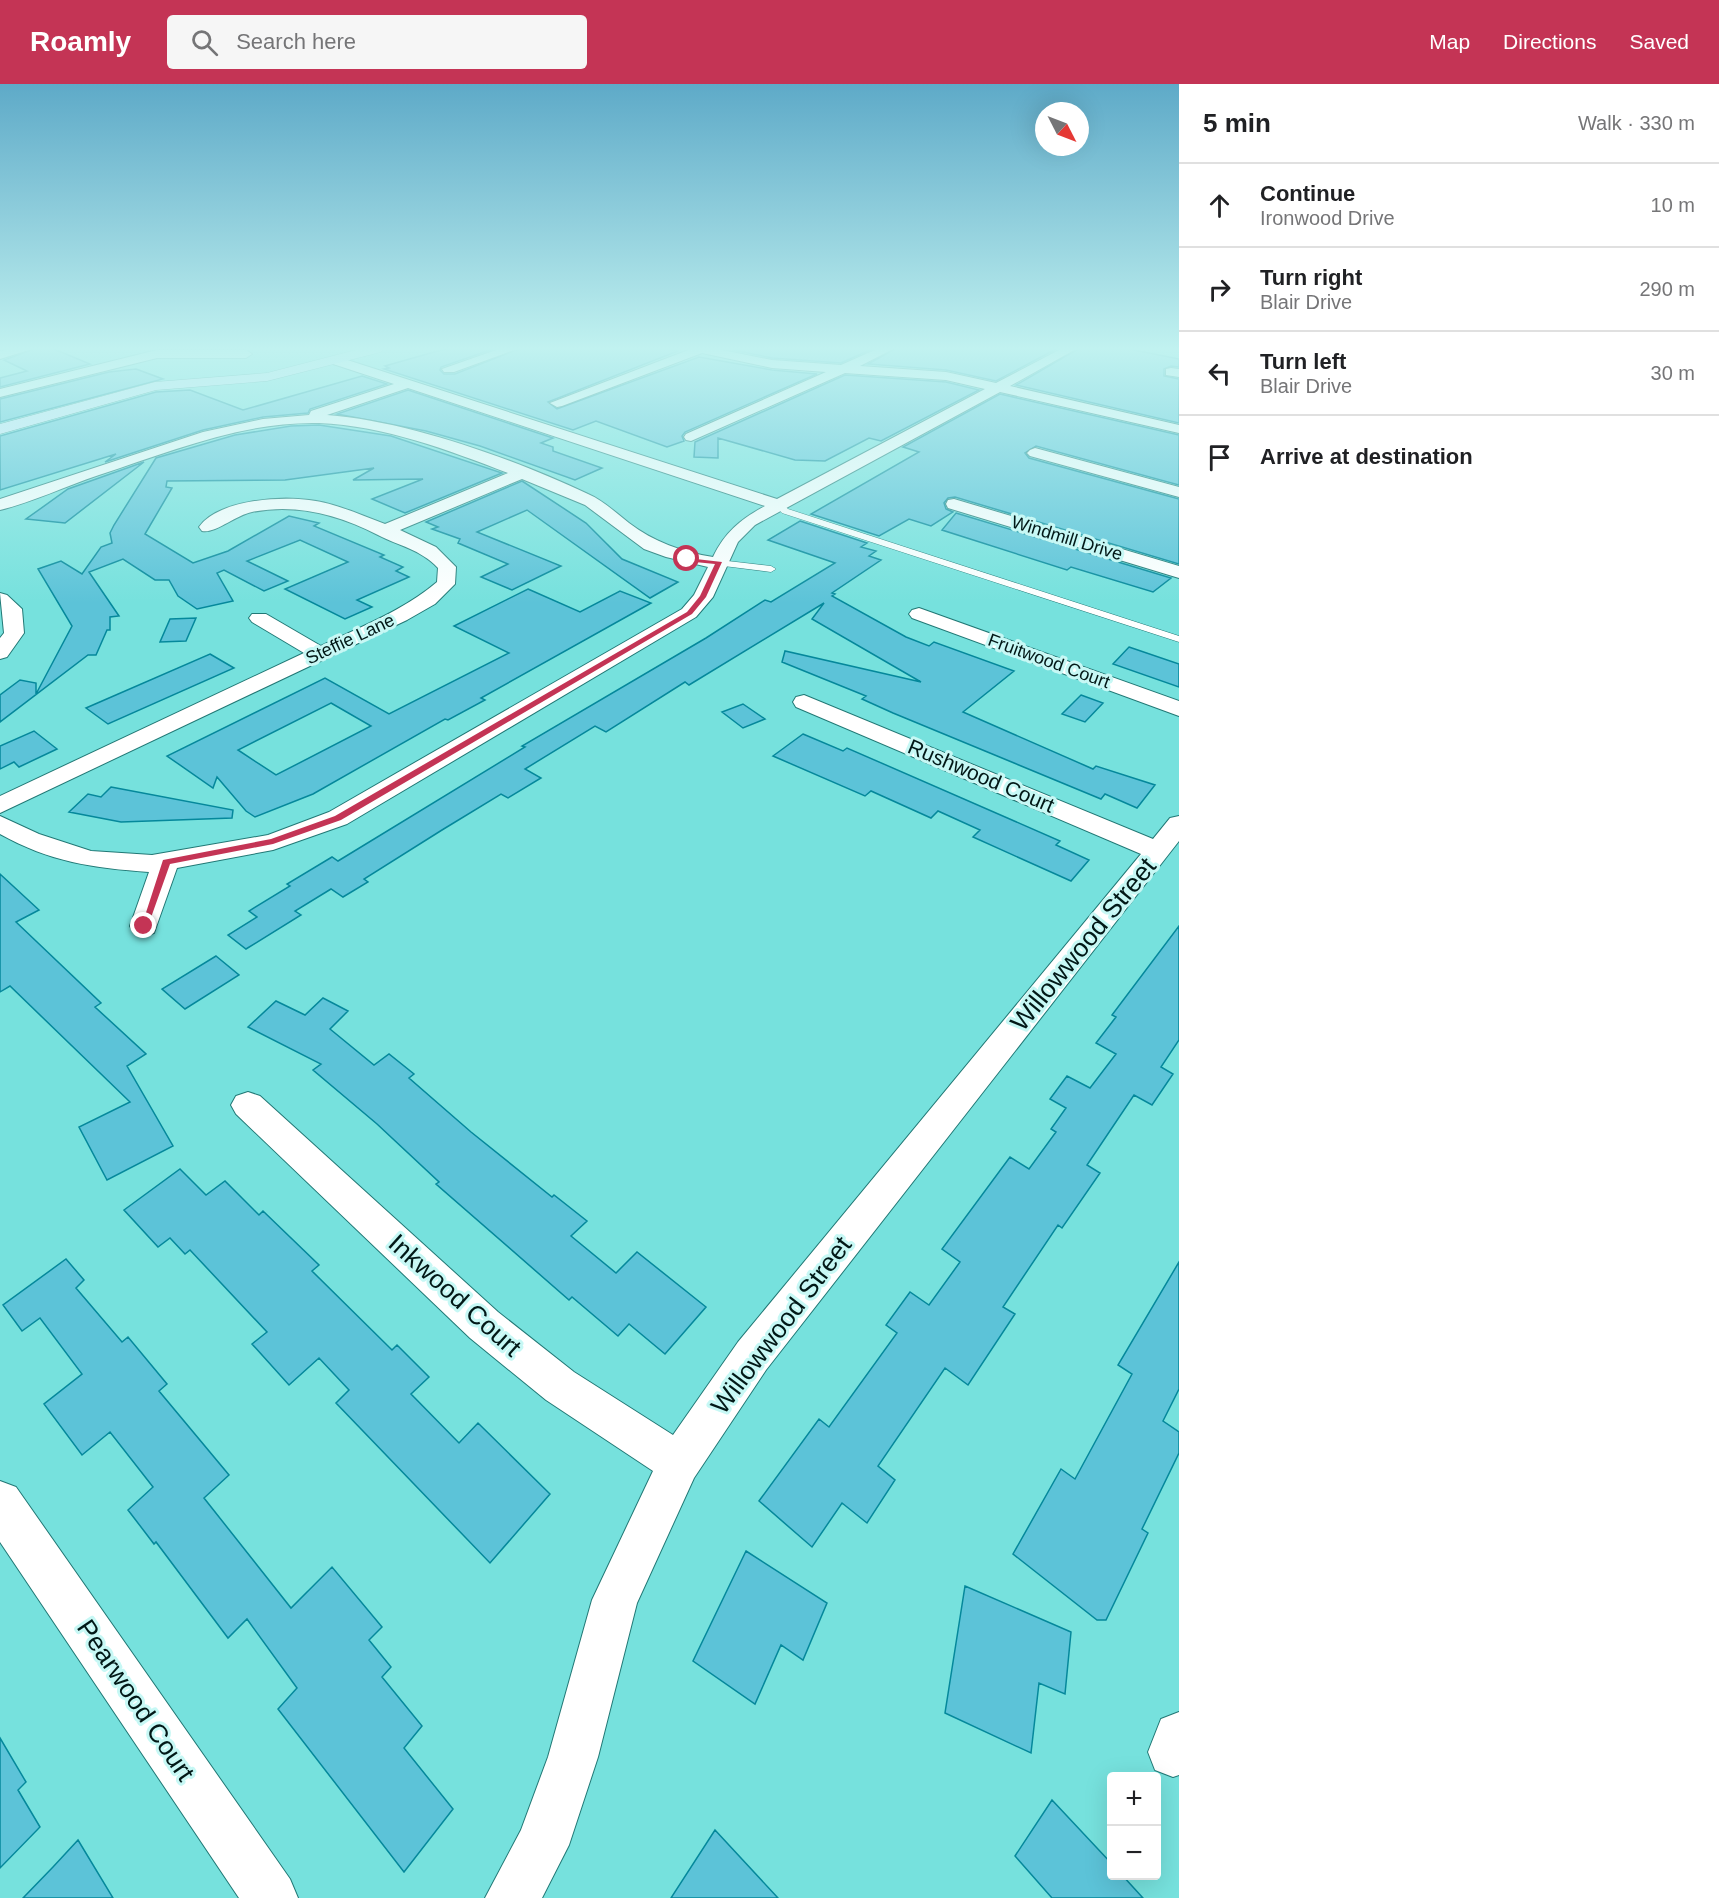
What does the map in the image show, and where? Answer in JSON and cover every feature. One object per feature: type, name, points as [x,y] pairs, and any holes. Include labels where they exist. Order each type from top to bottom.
[{"type":"street","points":[[0,505],[35,490],[215,434]]},
{"type":"street","points":[[404,434],[425,438],[594,501],[630,533],[657,549],[687,559],[719,562]]},
{"type":"street","points":[[560,434],[779,506]]},
{"type":"street","points":[[691,437],[698,434]]},
{"type":"street","points":[[0,824],[30,840],[88,859],[153,864],[273,842],[338,818],[689,613],[703,597],[730,540],[749,521],[913,434]]},
{"type":"street","points":[[1035,453],[1179,492]]},
{"type":"street","points":[[383,531],[522,473]]},
{"type":"street","name":"Windmill Drive","points":[[954,504],[1179,572]]},
{"type":"street","name":"Steffie Lane","points":[[0,805],[400,616],[428,600],[446,584],[447,567],[430,550],[331,510],[311,505],[248,508],[218,517],[208,527]]},
{"type":"street","points":[[0,599],[12,609],[14,633],[0,653]]},
{"type":"street","name":"Fruitwood Court","points":[[919,614],[1179,708]]},
{"type":"street","points":[[259,618],[320,654]]},
{"type":"street","name":"Rushwood Court","points":[[804,702],[1168,837]]},
{"type":"street","name":"Willowwood Street","points":[[512,1898],[542,1845],[573,1757],[615,1600],[679,1463],[752,1356],[1168,837]]},
{"type":"street","points":[[144,926],[166,862]]},
{"type":"street","name":"Inkwood Court","points":[[248,1105],[484,1325],[560,1386],[679,1463]]},
{"type":"street","name":"Pearwood Court","points":[[0,1503],[271,1898]]},
{"type":"lane","points":[[779,506],[785,511],[1179,639]]},
{"type":"lane","points":[[719,562],[771,568]]},
{"type":"building","points":[[8,434],[192,434],[105,462],[116,454],[0,490],[0,436]]},
{"type":"building","points":[[376,434],[391,436],[502,473],[405,513],[372,499],[423,479],[353,480],[374,468],[285,480],[167,481],[166,487],[172,488],[145,534],[193,563],[228,551],[289,516],[319,523],[314,526],[384,555],[380,557],[403,567],[396,571],[409,577],[357,600],[372,607],[345,619],[285,589],[348,562],[300,540],[247,561],[288,581],[264,591],[224,570],[217,573],[233,601],[197,609],[178,596],[169,580],[155,580],[123,559],[89,572],[119,616],[110,617],[110,630],[107,630],[96,655],[88,655],[0,722],[0,695],[20,680],[36,683],[36,694],[72,626],[38,569],[61,561],[82,574],[101,547],[112,543],[110,533],[114,525],[156,458],[235,435]]},
{"type":"building","points":[[436,434],[540,434],[553,438],[541,443],[553,447],[553,451],[602,468],[575,480],[480,446]]},
{"type":"building","points":[[631,434],[684,434],[682,436],[684,441],[667,447]]},
{"type":"building","points":[[714,434],[895,434],[881,441],[869,438],[825,461],[795,460],[718,438],[718,458],[694,457],[695,442]]},
{"type":"building","points":[[927,434],[1179,435],[1179,485],[1036,446],[1025,453],[1029,458],[1179,499],[1179,564],[955,497],[948,498],[944,503],[946,509],[953,512],[931,526],[909,519],[879,536],[811,514],[919,452],[903,447]]},
{"type":"building","points":[[144,462],[65,523],[26,519],[68,489]]},
{"type":"building","points":[[522,481],[586,523],[622,559],[678,582],[650,598],[527,510],[477,532],[561,566],[512,590],[481,577],[508,564],[458,543],[460,539],[432,529],[438,527],[426,522]]},
{"type":"building","points":[[956,513],[1171,578],[1153,592],[1071,567],[1067,570],[942,530]]},
{"type":"building","points":[[800,521],[867,543],[861,547],[876,551],[869,556],[881,560],[832,593],[835,594],[832,596],[906,637],[929,646],[934,642],[1014,671],[963,712],[1093,769],[1096,766],[1155,785],[1137,808],[1105,794],[1101,799],[893,713],[862,699],[866,696],[782,662],[785,651],[921,682],[812,619],[824,603],[689,685],[685,682],[606,732],[595,726],[525,769],[541,778],[508,798],[501,794],[364,879],[368,882],[343,897],[331,889],[295,911],[301,915],[246,949],[228,935],[257,917],[249,911],[290,886],[287,884],[332,857],[338,861],[525,747],[522,746],[706,638],[765,600],[771,602],[835,563],[768,540]]},
{"type":"building","points":[[528,589],[580,612],[620,591],[651,603],[481,698],[485,700],[448,720],[445,719],[313,794],[255,817],[246,811],[217,777],[213,788],[167,756],[325,678],[389,714],[509,653],[454,626]],"holes":[[[331,703],[371,726],[276,775],[238,750]]]},
{"type":"building","points":[[196,618],[186,641],[160,642],[170,619]]},
{"type":"building","points":[[1129,647],[1179,664],[1179,687],[1113,664]]},
{"type":"building","points":[[210,654],[234,668],[108,724],[86,708]]},
{"type":"building","points":[[1081,695],[1103,703],[1085,722],[1062,714]]},
{"type":"building","points":[[743,704],[765,719],[743,728],[722,712]]},
{"type":"building","points":[[34,731],[57,749],[19,767],[14,762],[0,769],[0,746]]},
{"type":"building","points":[[803,734],[843,751],[847,748],[1060,841],[1056,845],[1089,860],[1071,881],[973,837],[980,830],[938,811],[931,818],[871,791],[865,796],[773,756]]},
{"type":"building","points":[[111,787],[233,810],[232,818],[121,822],[69,812],[88,794],[101,797]]},
{"type":"building","points":[[0,874],[39,910],[16,922],[101,1003],[95,1007],[146,1054],[127,1066],[173,1146],[107,1180],[79,1127],[130,1102],[10,986],[0,992]]},
{"type":"building","points":[[1179,926],[1179,1040],[1161,1067],[1173,1074],[1152,1105],[1134,1095],[1087,1165],[1100,1173],[1062,1228],[1058,1225],[1003,1307],[1015,1314],[968,1385],[945,1368],[878,1466],[895,1480],[867,1523],[842,1503],[812,1547],[759,1501],[819,1419],[829,1427],[897,1333],[886,1325],[910,1292],[929,1305],[960,1262],[942,1249],[1010,1157],[1029,1169],[1056,1132],[1051,1129],[1066,1108],[1050,1099],[1067,1076],[1090,1088],[1116,1054],[1096,1043],[1116,1017],[1112,1015]]},
{"type":"building","points":[[216,956],[239,975],[185,1009],[162,989]]},
{"type":"building","points":[[323,998],[348,1011],[330,1029],[374,1065],[389,1054],[414,1074],[409,1078],[471,1132],[552,1197],[554,1195],[587,1221],[571,1236],[616,1273],[637,1252],[706,1307],[665,1354],[629,1324],[618,1336],[572,1297],[569,1300],[436,1184],[439,1182],[377,1124],[313,1070],[321,1064],[248,1027],[276,1001],[305,1015]]},
{"type":"building","points":[[180,1169],[206,1195],[225,1181],[259,1215],[263,1211],[319,1265],[312,1271],[392,1350],[397,1345],[429,1377],[411,1394],[459,1443],[478,1423],[550,1494],[490,1563],[336,1403],[349,1390],[319,1358],[289,1385],[252,1344],[267,1332],[190,1250],[185,1254],[170,1238],[158,1247],[124,1210]]},
{"type":"building","points":[[66,1259],[84,1280],[76,1288],[122,1342],[128,1337],[167,1384],[159,1391],[229,1475],[204,1498],[291,1608],[332,1567],[382,1627],[369,1640],[391,1667],[382,1677],[422,1726],[404,1748],[453,1809],[404,1872],[278,1709],[297,1688],[247,1619],[228,1638],[156,1542],[154,1544],[128,1510],[153,1487],[110,1432],[82,1455],[44,1404],[82,1374],[40,1318],[22,1331],[3,1305]]},
{"type":"building","points":[[1179,1262],[1179,1389],[1163,1421],[1179,1432],[1179,1453],[1142,1529],[1148,1533],[1106,1620],[1097,1620],[1013,1554],[1061,1469],[1075,1479],[1132,1374],[1118,1365]]},
{"type":"building","points":[[746,1551],[827,1603],[803,1660],[781,1645],[755,1704],[693,1661]]},
{"type":"building","points":[[965,1586],[1071,1632],[1065,1694],[1039,1683],[1031,1753],[945,1713]]},
{"type":"building","points":[[0,1738],[26,1782],[18,1790],[40,1827],[0,1868]]},
{"type":"building","points":[[1052,1800],[1107,1859],[1107,1880],[1127,1880],[1143,1898],[1052,1898],[1015,1856]]},
{"type":"building","points":[[715,1830],[778,1898],[671,1898]]},
{"type":"building","points":[[78,1840],[113,1898],[23,1898],[53,1867]]},
{"type":"route","points":[[144,926],[166,862],[273,842],[338,818],[689,613],[703,597],[719,562],[687,559]]}]
